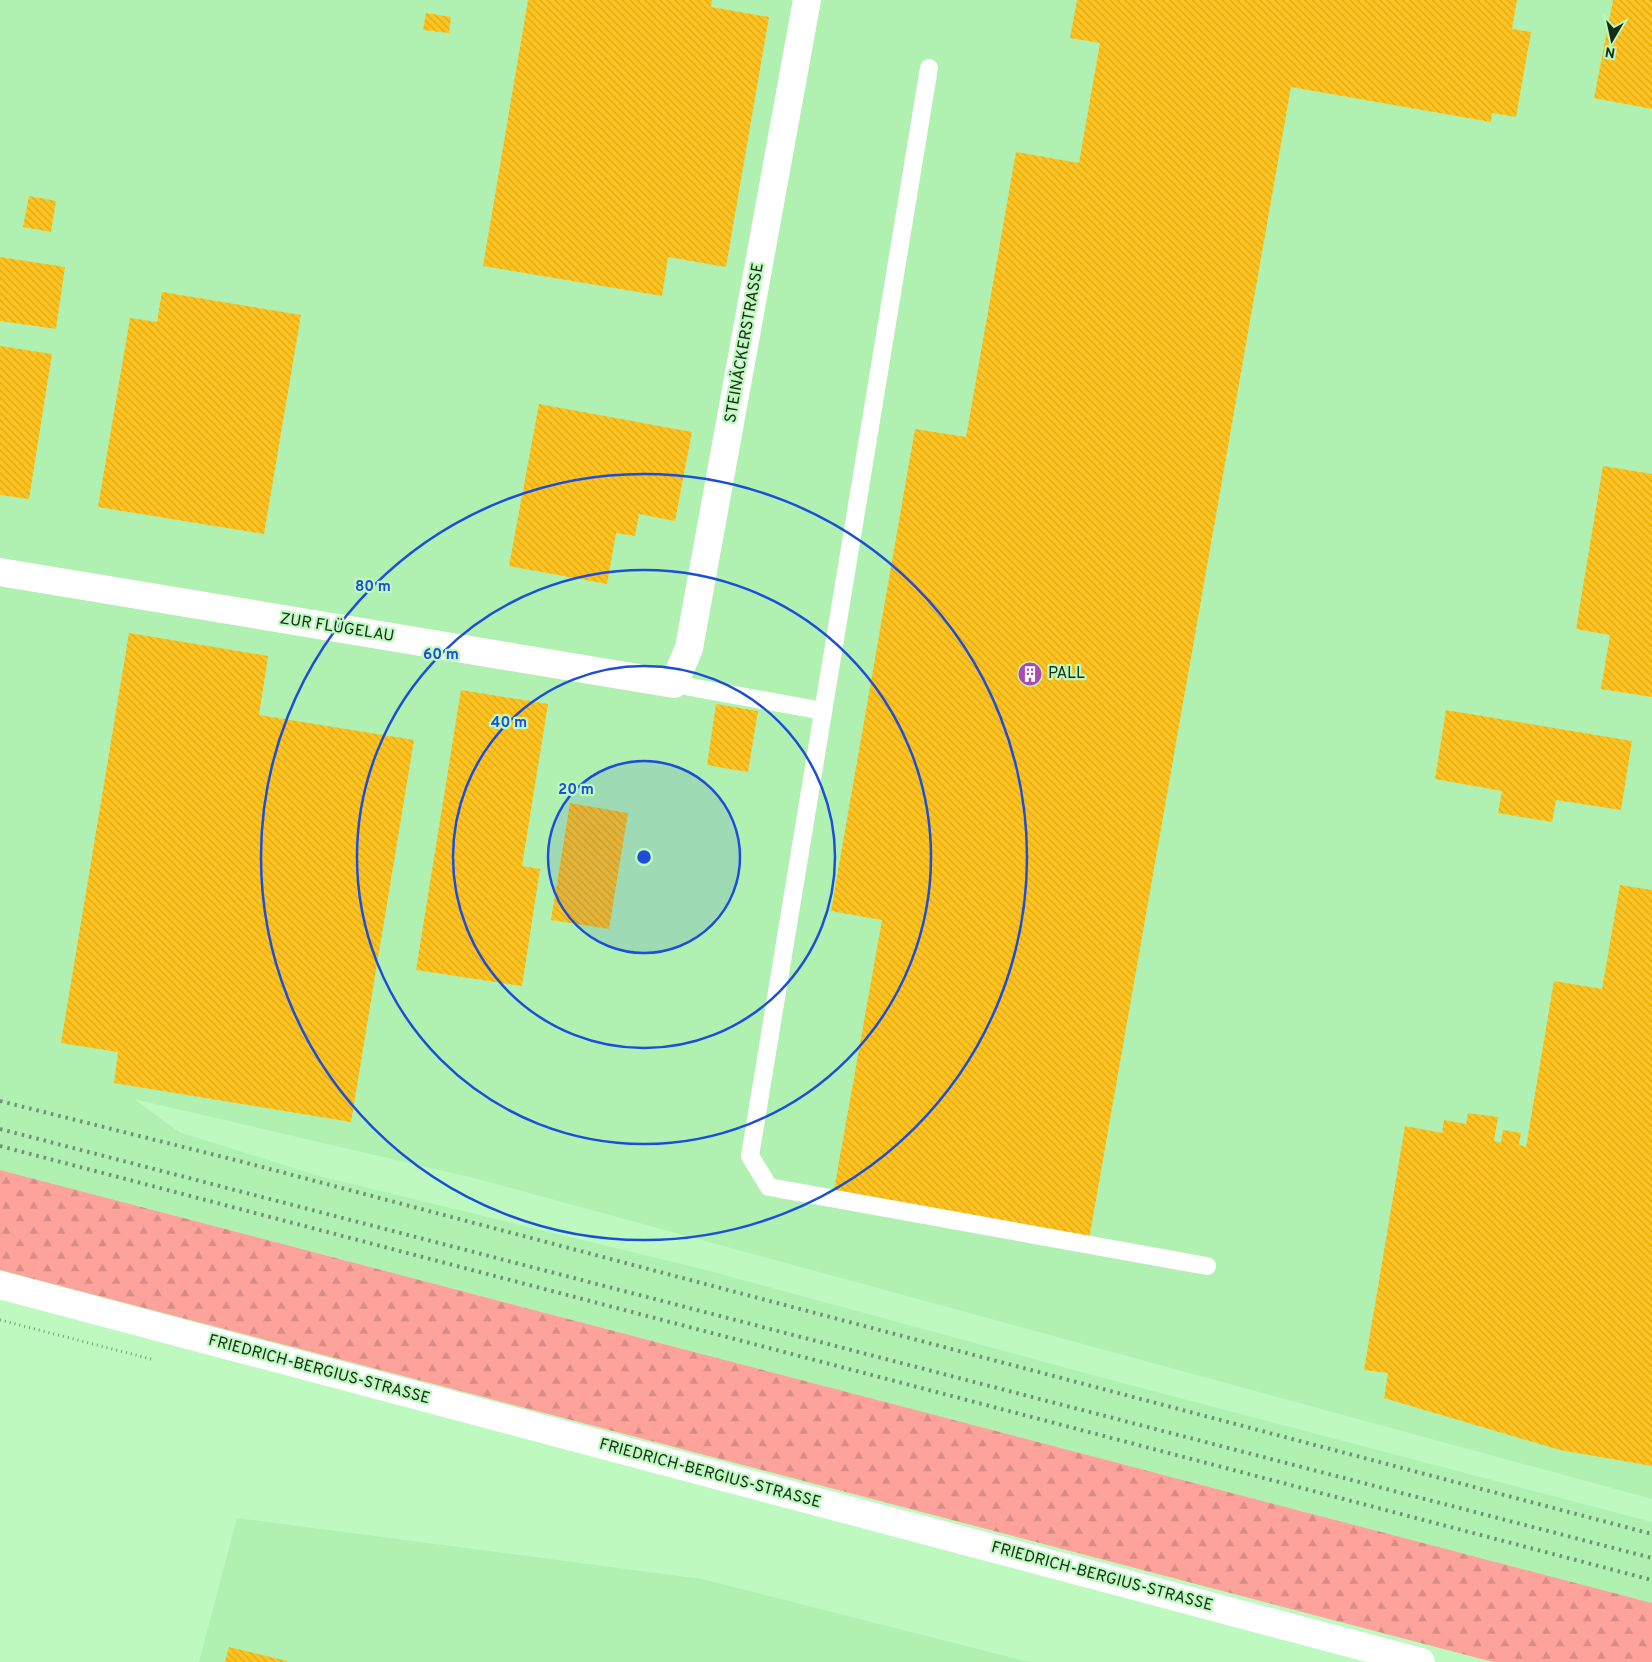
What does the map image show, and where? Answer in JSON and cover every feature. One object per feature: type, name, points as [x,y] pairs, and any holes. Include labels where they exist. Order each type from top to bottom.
[{"type":"street","name":"STEINÄCKERSTRASSE","points":[[674,684],[689,648],[807,0]]},
{"type":"street","name":"ZUR FLÜGELAU","points":[[0,572],[674,684]]},
{"type":"street","name":"FRIEDRICH-BERGIUS-STRASSE","points":[[0,1286],[1421,1662]]},
{"type":"lane","points":[[929,68],[750,1156],[768,1187],[1207,1266]]},
{"type":"lane","points":[[674,684],[823,711]]},
{"type":"shaded area","points":[[0,0],[1652,0],[1652,1499],[478,1179],[134,1099],[179,1132],[319,1176],[702,1269],[1096,1376],[1652,1522],[1652,1603],[0,1170]]},
{"type":"shaded area","points":[[237,1518],[702,1579],[1029,1662],[199,1662]]},
{"type":"green space","points":[[0,1170],[1652,1603],[1652,1662],[1493,1662],[0,1270]]},
{"type":"building","points":[[528,0],[712,0],[711,7],[769,17],[726,267],[668,257],[662,296],[483,266]]},
{"type":"building","name":"PALL","points":[[1077,0],[1517,0],[1512,29],[1531,32],[1516,117],[1492,113],[1491,122],[1291,87],[1087,1251],[831,1207],[882,920],[831,911],[915,429],[966,437],[1016,152],[1079,163],[1100,43],[1070,38]]},
{"type":"building","points":[[1613,0],[1652,0],[1652,109],[1594,98]]},
{"type":"building","points":[[426,13],[451,17],[449,33],[423,30]]},
{"type":"building","points":[[29,196],[56,201],[51,232],[23,227]]},
{"type":"building","points":[[0,257],[65,267],[56,329],[0,321]]},
{"type":"building","points":[[162,292],[301,315],[264,534],[98,507],[130,318],[157,322]]},
{"type":"building","points":[[0,346],[52,354],[29,499],[0,495]]},
{"type":"building","points":[[539,404],[692,432],[675,521],[639,514],[635,536],[616,533],[607,584],[509,566]]},
{"type":"building","points":[[1603,466],[1652,474],[1652,697],[1601,689],[1610,635],[1576,629]]},
{"type":"building","points":[[129,633],[268,656],[259,715],[414,740],[351,1122],[114,1083],[118,1052],[61,1043]]},
{"type":"building","points":[[461,690],[548,704],[522,866],[540,869],[522,986],[416,970]]},
{"type":"building","points":[[716,704],[758,711],[748,772],[707,765]]},
{"type":"building","points":[[1446,710],[1632,741],[1621,810],[1556,800],[1552,822],[1498,813],[1502,791],[1435,779]]},
{"type":"building","points":[[570,803],[628,813],[609,929],[551,920]]},
{"type":"building","points":[[1620,885],[1652,890],[1652,1466],[1560,1450],[1384,1398],[1388,1373],[1364,1370],[1405,1126],[1442,1133],[1444,1120],[1466,1124],[1468,1113],[1498,1117],[1494,1141],[1501,1143],[1503,1130],[1521,1133],[1519,1145],[1526,1147],[1554,981],[1602,989]]},
{"type":"building","points":[[229,1647],[287,1661],[225,1662]]},
{"type":"railway","points":[[0,1101],[247,1163],[1652,1534]]},
{"type":"railway","points":[[0,1129],[1652,1558]]},
{"type":"railway","points":[[0,1146],[1652,1580]]},
{"type":"place","name":"PALL","points":[[1030,674]]}]
